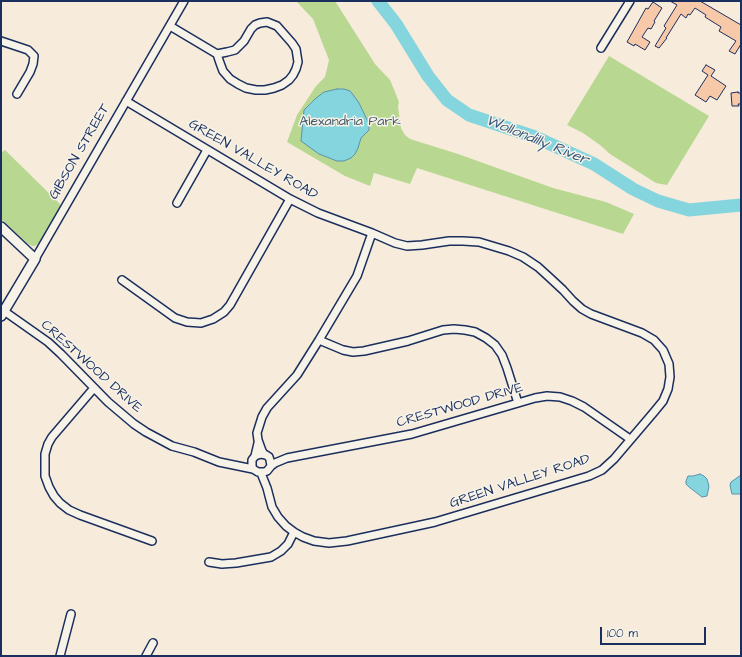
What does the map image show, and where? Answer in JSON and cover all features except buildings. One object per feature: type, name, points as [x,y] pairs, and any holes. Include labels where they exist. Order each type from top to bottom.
[{"type":"street","points":[[601,48],[630,1]]},
{"type":"street","name":"GIBSON STREET","points":[[2,314],[170,26],[182,2]]},
{"type":"street","points":[[170,26],[218,54],[235,50],[244,41],[255,25],[266,22],[277,26],[292,43],[296,49],[298,62],[294,75],[282,85],[265,90],[256,90],[246,88],[230,79],[223,71],[218,54]]},
{"type":"street","points":[[1,41],[28,50],[34,56],[30,72],[18,94]]},
{"type":"street","name":"GREEN VALLEY ROAD","points":[[126,101],[290,199],[318,213],[395,243],[407,246],[449,241],[463,241],[479,242],[509,250],[538,267],[582,309],[591,314],[642,332],[654,340],[662,350],[669,364],[670,377],[668,389],[663,401],[614,459],[602,470],[589,476],[435,522],[347,541],[329,543],[314,541],[294,532],[278,517],[272,507],[267,488],[266,464],[258,440]]},
{"type":"street","points":[[177,203],[207,150]]},
{"type":"street","points":[[122,280],[175,318],[188,322],[201,323],[213,319],[224,312],[230,305],[290,199]]},
{"type":"street","points":[[1,227],[35,259]]},
{"type":"street","points":[[253,469],[252,463],[258,440],[257,433],[265,412],[297,375],[320,340],[357,276],[372,233]]},
{"type":"street","name":"CRESTWOOD DRIVE","points":[[2,314],[48,342],[108,402],[130,421],[146,432],[172,446],[194,452],[219,462],[253,469],[258,472],[266,464],[275,463],[287,458],[412,434],[535,398],[547,396],[560,397],[584,406],[630,439]]},
{"type":"street","points":[[320,340],[343,350],[353,352],[408,341],[443,330],[454,329],[475,332],[495,345],[502,355],[518,403]]},
{"type":"street","points":[[94,388],[52,437],[48,444],[45,454],[45,476],[49,487],[60,503],[69,510],[152,542]]},
{"type":"street","name":"CRESTWOOD DRIVE","points":[[230,465],[249,462],[261,454],[266,464]]},
{"type":"street","points":[[209,562],[222,564],[236,563],[271,557],[281,551],[288,544],[294,532]]},
{"type":"street","points":[[60,656],[71,614]]},
{"type":"street","points":[[146,656],[153,643]]},
{"type":"green space","name":"Alexandria Park","points":[[296,1],[335,1],[375,64],[390,80],[399,102],[398,106],[401,128],[405,135],[410,139],[458,154],[553,188],[606,202],[634,214],[623,234],[417,168],[410,184],[374,173],[370,186],[345,176],[287,142],[297,115],[316,86],[325,77],[329,60],[313,19]]},
{"type":"green space","points":[[609,56],[709,116],[667,185],[656,183],[610,154],[583,133],[567,125]]},
{"type":"green space","points":[[5,150],[61,205],[40,242],[35,246],[27,243],[1,219],[1,153]]},
{"type":"water","points":[[344,89],[351,92],[359,103],[369,124],[369,130],[361,138],[355,154],[351,158],[344,161],[337,161],[319,154],[301,141],[304,110],[324,92]]},
{"type":"water","points":[[700,474],[707,479],[709,486],[707,496],[702,497],[686,484],[688,476]]},
{"type":"water","points":[[741,475],[741,494],[732,494],[730,485],[731,482]]},
{"type":"waterway","name":"Wollondilly River","points":[[378,1],[396,24],[428,76],[447,100],[469,115],[535,137],[594,164],[633,189],[658,201],[689,210],[741,205]]}]
